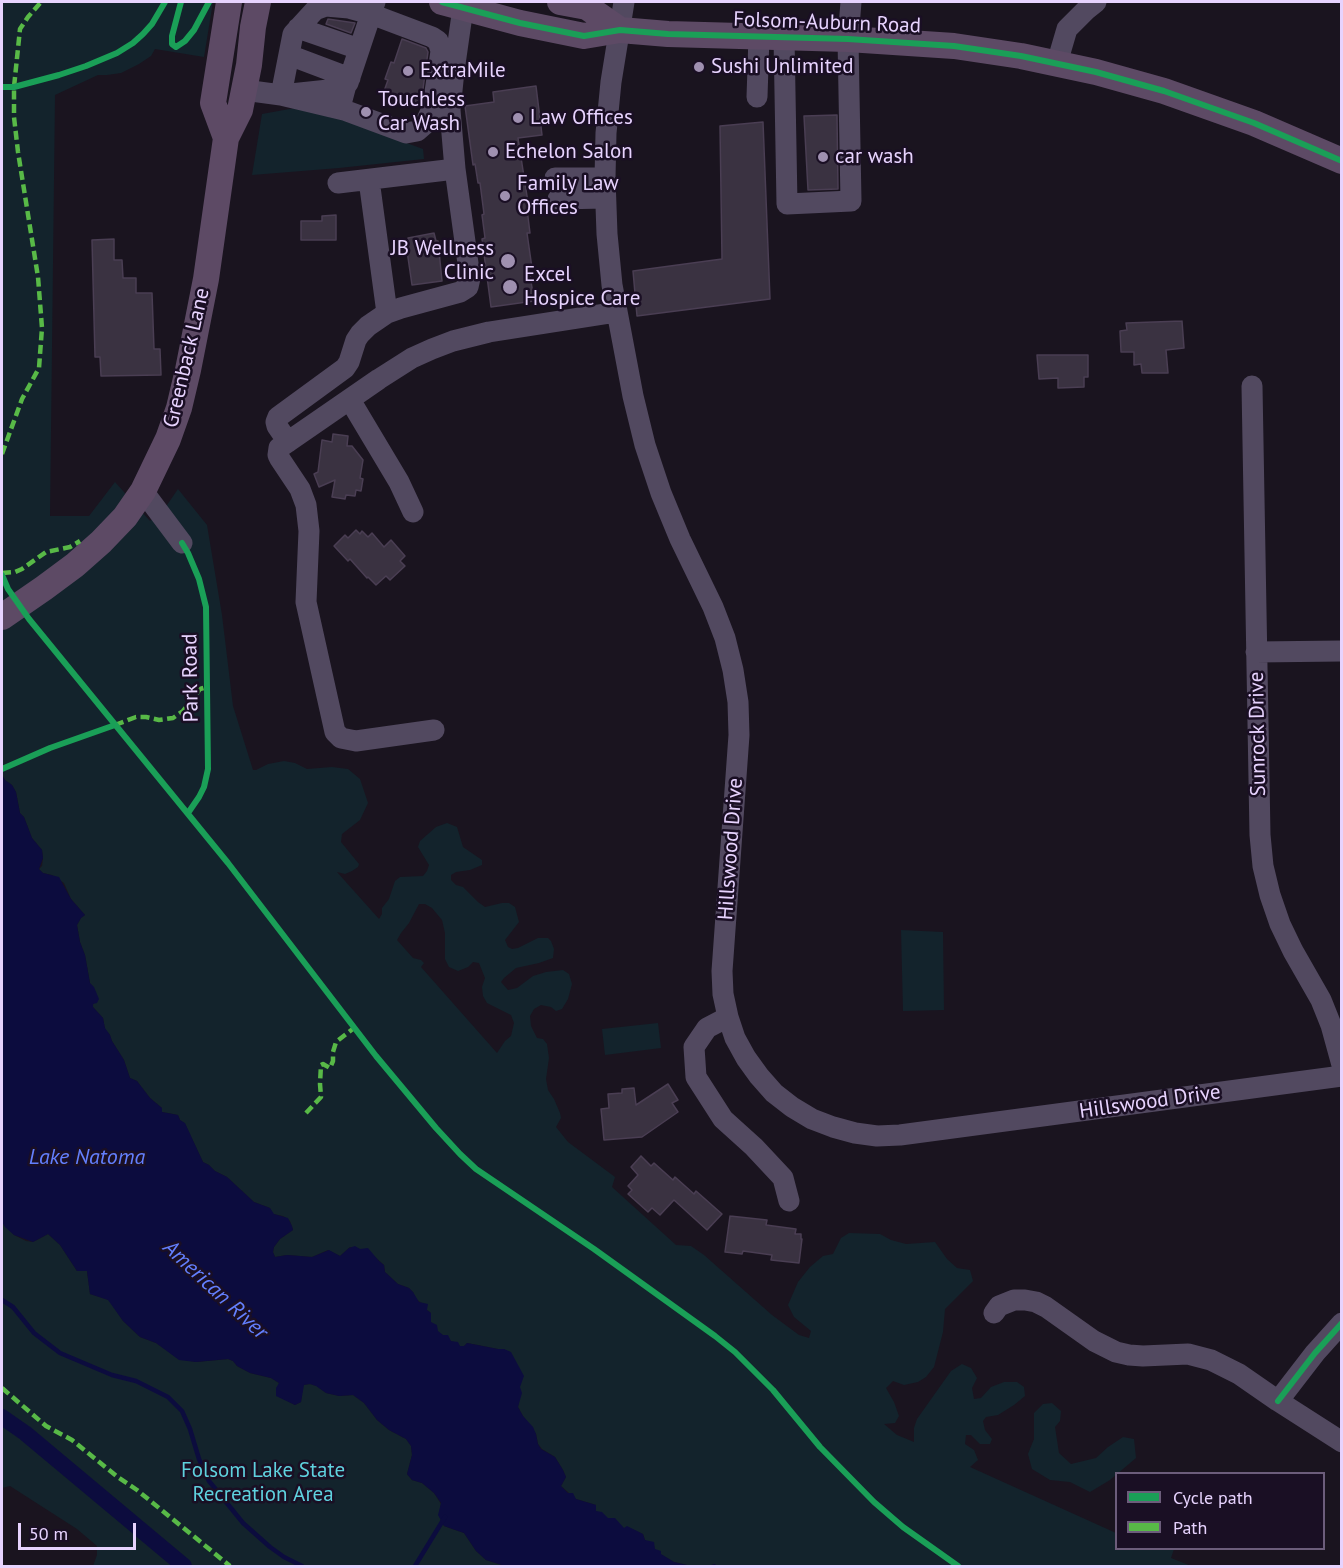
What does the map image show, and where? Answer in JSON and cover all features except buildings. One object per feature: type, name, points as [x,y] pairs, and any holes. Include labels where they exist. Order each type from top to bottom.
[{"type":"main road","name":"Greenback Lane","points":[[226,138],[213,103],[229,2]]},
{"type":"main road","name":"Greenback Lane","points":[[2,617],[75,565],[101,543],[125,517],[143,491],[168,440],[188,370],[206,279],[226,138],[240,111],[258,2]]},
{"type":"main road","points":[[560,2],[587,7],[620,30]]},
{"type":"main road","name":"Folsom-Auburn Road","points":[[453,5],[584,36],[620,30],[668,34],[848,39],[954,46],[1021,56],[1096,72],[1164,92],[1254,123],[1341,161]]},
{"type":"street","name":"Hillswood Drive","points":[[624,2],[611,82],[606,132],[607,234],[617,312],[645,445],[680,540],[713,607],[725,638],[733,670],[738,702],[739,735],[722,972],[723,994],[728,1017],[735,1038],[746,1058],[774,1093],[812,1119],[855,1133],[877,1136],[900,1135],[1341,1076]]},
{"type":"street","points":[[784,38],[787,204],[851,201],[848,39],[851,2]]},
{"type":"street","points":[[1057,63],[1067,29],[1096,2]]},
{"type":"street","points":[[288,442],[277,426],[278,417],[345,368],[356,340],[368,326],[387,313],[460,292],[469,284],[450,111],[453,71],[453,5]]},
{"type":"street","points":[[244,90],[281,95],[344,110],[390,128],[410,133],[417,131],[425,124],[430,111],[441,51],[438,41],[371,14],[345,7],[319,8],[292,37],[281,95]]},
{"type":"street","points":[[344,110],[342,100],[371,14]]},
{"type":"street","points":[[298,28],[359,49]]},
{"type":"street","points":[[757,97],[759,36]]},
{"type":"street","points":[[289,55],[348,81]]},
{"type":"street","points":[[281,95],[339,89],[348,81]]},
{"type":"street","points":[[338,183],[455,169]]},
{"type":"street","points":[[555,178],[605,188]]},
{"type":"street","points":[[369,180],[387,313]]},
{"type":"street","points":[[558,199],[605,188]]},
{"type":"street","points":[[434,730],[357,741],[341,738],[335,732],[306,602],[309,531],[306,505],[300,489],[278,455],[280,447],[412,358],[453,341],[489,332],[617,312]]},
{"type":"street","name":"Sunrock Drive","points":[[1252,386],[1260,836],[1263,866],[1280,924],[1321,1000],[1331,1024],[1341,1065]]},
{"type":"street","points":[[350,400],[399,482],[413,512]]},
{"type":"street","points":[[143,491],[182,543]]},
{"type":"street","points":[[1256,652],[1341,651]]},
{"type":"street","points":[[728,1017],[707,1028],[694,1047],[696,1077],[723,1119],[783,1178],[789,1201]]},
{"type":"street","points":[[994,1313],[999,1306],[1014,1300],[1036,1302],[1047,1307],[1104,1347],[1129,1355],[1188,1354],[1211,1360],[1239,1374],[1341,1442]]},
{"type":"street","points":[[1278,1401],[1341,1323]]},
{"type":"green space","points":[[2,2],[213,2],[204,57],[155,49],[151,56],[121,73],[98,75],[55,95],[50,516],[89,516],[115,482],[150,521],[167,505],[178,489],[207,525],[222,615],[233,706],[253,770],[284,761],[307,769],[332,767],[348,769],[360,779],[368,803],[360,820],[342,834],[341,842],[359,864],[358,867],[345,874],[337,872],[379,919],[395,881],[400,877],[423,876],[427,871],[429,865],[418,847],[420,841],[436,827],[447,823],[457,827],[463,847],[482,860],[482,865],[456,872],[451,875],[451,880],[463,887],[485,907],[509,903],[515,907],[519,922],[505,940],[508,947],[518,948],[538,938],[548,938],[554,949],[553,958],[516,968],[501,982],[508,990],[517,988],[533,976],[546,972],[563,970],[569,974],[572,984],[568,999],[562,1009],[556,1011],[551,1007],[541,1005],[534,1009],[530,1016],[531,1026],[537,1038],[543,1039],[547,1044],[548,1090],[561,1118],[556,1127],[568,1142],[615,1177],[612,1187],[676,1245],[691,1246],[704,1255],[772,1315],[799,1335],[809,1338],[811,1331],[794,1317],[788,1305],[798,1282],[823,1256],[833,1254],[841,1238],[849,1233],[880,1234],[906,1244],[935,1242],[947,1259],[957,1268],[970,1270],[973,1281],[945,1309],[943,1332],[934,1367],[926,1377],[918,1382],[904,1385],[893,1381],[886,1388],[899,1416],[895,1423],[884,1424],[897,1435],[914,1442],[914,1428],[917,1419],[951,1371],[962,1364],[971,1368],[977,1378],[972,1388],[974,1399],[981,1398],[991,1387],[1004,1382],[1017,1382],[1024,1387],[1025,1396],[998,1415],[986,1417],[983,1421],[985,1430],[992,1439],[990,1444],[980,1444],[971,1435],[966,1435],[965,1444],[974,1450],[978,1460],[970,1467],[1115,1533],[1115,1550],[1174,1550],[1171,1558],[1191,1566],[716,1566],[715,1564],[691,1566],[674,1562],[660,1554],[645,1540],[643,1534],[627,1527],[624,1529],[596,1511],[596,1505],[576,1499],[561,1486],[566,1477],[563,1470],[555,1457],[538,1444],[536,1434],[518,1407],[520,1387],[504,1349],[467,1343],[460,1346],[451,1341],[437,1331],[431,1322],[431,1313],[416,1299],[413,1292],[398,1284],[385,1272],[384,1265],[374,1256],[360,1249],[350,1247],[340,1256],[328,1250],[312,1257],[287,1255],[275,1257],[274,1247],[280,1239],[293,1230],[290,1221],[283,1216],[273,1214],[270,1208],[254,1202],[227,1177],[203,1162],[185,1124],[178,1115],[162,1112],[162,1108],[150,1098],[137,1081],[130,1078],[124,1060],[105,1029],[103,1018],[93,1007],[94,988],[90,983],[77,925],[85,915],[71,899],[64,883],[39,869],[42,866],[42,850],[32,838],[24,817],[20,813],[16,792],[2,775]],"holes":[[[419,904],[432,908],[442,920],[445,933],[445,959],[449,967],[458,971],[473,962],[479,963],[485,978],[482,987],[487,1003],[511,1015],[514,1023],[511,1036],[497,1053],[421,967],[424,963],[413,958],[397,940]]]},
{"type":"green space","points":[[306,106],[423,149],[424,159],[252,175],[262,114]]},
{"type":"green space","points":[[901,930],[943,932],[944,1010],[903,1011]]},
{"type":"green space","points":[[658,1023],[661,1048],[605,1055],[602,1029]]},
{"type":"green space","name":"Folsom Lake State Recreation Area","points":[[2,1222],[14,1235],[26,1241],[33,1242],[48,1234],[60,1245],[77,1271],[87,1271],[90,1294],[109,1300],[123,1321],[140,1337],[156,1343],[179,1359],[196,1362],[228,1359],[250,1373],[271,1378],[279,1383],[276,1395],[295,1405],[301,1402],[303,1385],[317,1386],[326,1393],[339,1396],[353,1395],[364,1403],[377,1420],[406,1439],[411,1446],[412,1455],[407,1474],[412,1480],[422,1483],[434,1493],[441,1504],[444,1526],[464,1533],[476,1551],[486,1560],[505,1566],[93,1566],[97,1546],[77,1529],[10,1486],[2,1488]]},
{"type":"green space","points":[[1052,1403],[1061,1411],[1060,1421],[1055,1427],[1059,1453],[1071,1464],[1096,1458],[1123,1437],[1134,1439],[1136,1458],[1119,1472],[1115,1472],[1115,1476],[1110,1480],[1090,1492],[1070,1482],[1050,1480],[1032,1469],[1028,1454],[1034,1439],[1034,1413],[1043,1404]]},
{"type":"water","name":"Lake Natoma","points":[[2,775],[16,792],[20,813],[24,817],[32,838],[42,850],[43,858],[39,869],[43,873],[59,877],[71,899],[85,915],[77,925],[90,983],[99,999],[93,1007],[103,1018],[105,1028],[124,1060],[130,1078],[137,1081],[150,1098],[162,1108],[162,1112],[178,1115],[185,1123],[203,1162],[227,1177],[254,1202],[270,1208],[274,1214],[288,1218],[293,1230],[280,1239],[274,1247],[275,1257],[287,1255],[312,1257],[329,1250],[340,1256],[355,1246],[360,1249],[368,1248],[384,1265],[385,1272],[398,1284],[409,1288],[419,1302],[428,1304],[427,1310],[431,1313],[431,1322],[437,1325],[438,1331],[443,1335],[448,1335],[451,1341],[458,1342],[460,1346],[467,1343],[511,1352],[524,1376],[520,1387],[522,1393],[518,1407],[533,1427],[541,1449],[555,1457],[563,1470],[566,1477],[561,1486],[568,1493],[573,1493],[576,1499],[596,1505],[596,1511],[602,1512],[608,1518],[615,1518],[624,1528],[627,1526],[643,1534],[645,1540],[654,1542],[655,1549],[674,1562],[691,1566],[505,1566],[486,1560],[476,1551],[464,1533],[444,1526],[438,1515],[441,1503],[434,1493],[422,1483],[412,1480],[407,1474],[412,1455],[411,1446],[406,1439],[389,1430],[377,1420],[364,1403],[353,1395],[339,1396],[326,1393],[310,1384],[304,1385],[301,1402],[295,1405],[276,1396],[279,1383],[271,1378],[250,1373],[228,1359],[196,1362],[179,1360],[156,1343],[140,1337],[123,1321],[108,1300],[90,1294],[87,1271],[77,1271],[60,1245],[48,1234],[33,1242],[14,1235],[5,1227],[2,1222]]},
{"type":"waterway","points":[[2,1300],[13,1307],[34,1333],[60,1353],[112,1375],[136,1381],[168,1397],[182,1411],[209,1481],[243,1523],[270,1547],[302,1566]]},
{"type":"waterway","points":[[2,1417],[25,1433],[184,1566]]},
{"type":"waterway","points":[[415,1566],[445,1517]]},
{"type":"marked path","points":[[2,454],[22,399],[39,368],[42,328],[38,277],[18,152],[14,117],[14,87],[20,29],[41,2]]},
{"type":"marked path","points":[[2,573],[15,572],[46,552],[70,547],[80,541]]},
{"type":"marked path","points":[[115,725],[136,717],[159,720],[173,718],[183,711],[200,689],[207,687]]},
{"type":"marked path","points":[[306,1113],[321,1097],[321,1065],[330,1068],[336,1042],[354,1028]]},
{"type":"marked path","points":[[2,1388],[46,1426],[72,1440],[230,1566]]},
{"type":"cycle path","points":[[2,87],[14,87],[59,75],[117,53],[143,34],[165,2]]},
{"type":"cycle path","points":[[181,2],[172,36],[172,44],[176,47],[185,41],[194,30],[209,2]]},
{"type":"cycle path","points":[[442,2],[520,23],[584,36],[620,30],[668,34],[848,39],[954,46],[1021,56],[1096,72],[1164,91],[1254,123],[1342,161]]},
{"type":"cycle path","name":"Park Road","points":[[182,543],[199,579],[206,607],[208,769],[204,787],[188,813]]},
{"type":"cycle path","points":[[2,575],[8,589],[29,619],[228,863],[376,1056],[460,1154],[476,1169],[594,1249],[735,1352],[773,1390],[820,1447],[874,1502],[903,1527],[958,1566]]},
{"type":"cycle path","points":[[2,769],[50,748],[115,725]]},
{"type":"cycle path","points":[[1278,1401],[1315,1353],[1342,1323]]},
{"type":"place","name":"Sushi Unlimited","points":[[699,67]]},
{"type":"place","name":"ExtraMile","points":[[408,71]]},
{"type":"place","name":"Touchless Car Wash","points":[[366,112]]},
{"type":"place","name":"Law Offices","points":[[518,118]]},
{"type":"place","name":"Echelon Salon","points":[[493,152]]},
{"type":"place","name":"car wash","points":[[823,157]]},
{"type":"place","name":"Family Law Offices","points":[[505,196]]},
{"type":"place","name":"JB Wellness Clinic","points":[[508,261]]},
{"type":"place","name":"Excel Hospice Care","points":[[510,287]]},
{"type":"water label","name":"American River","points":[[215,1290]]}]
